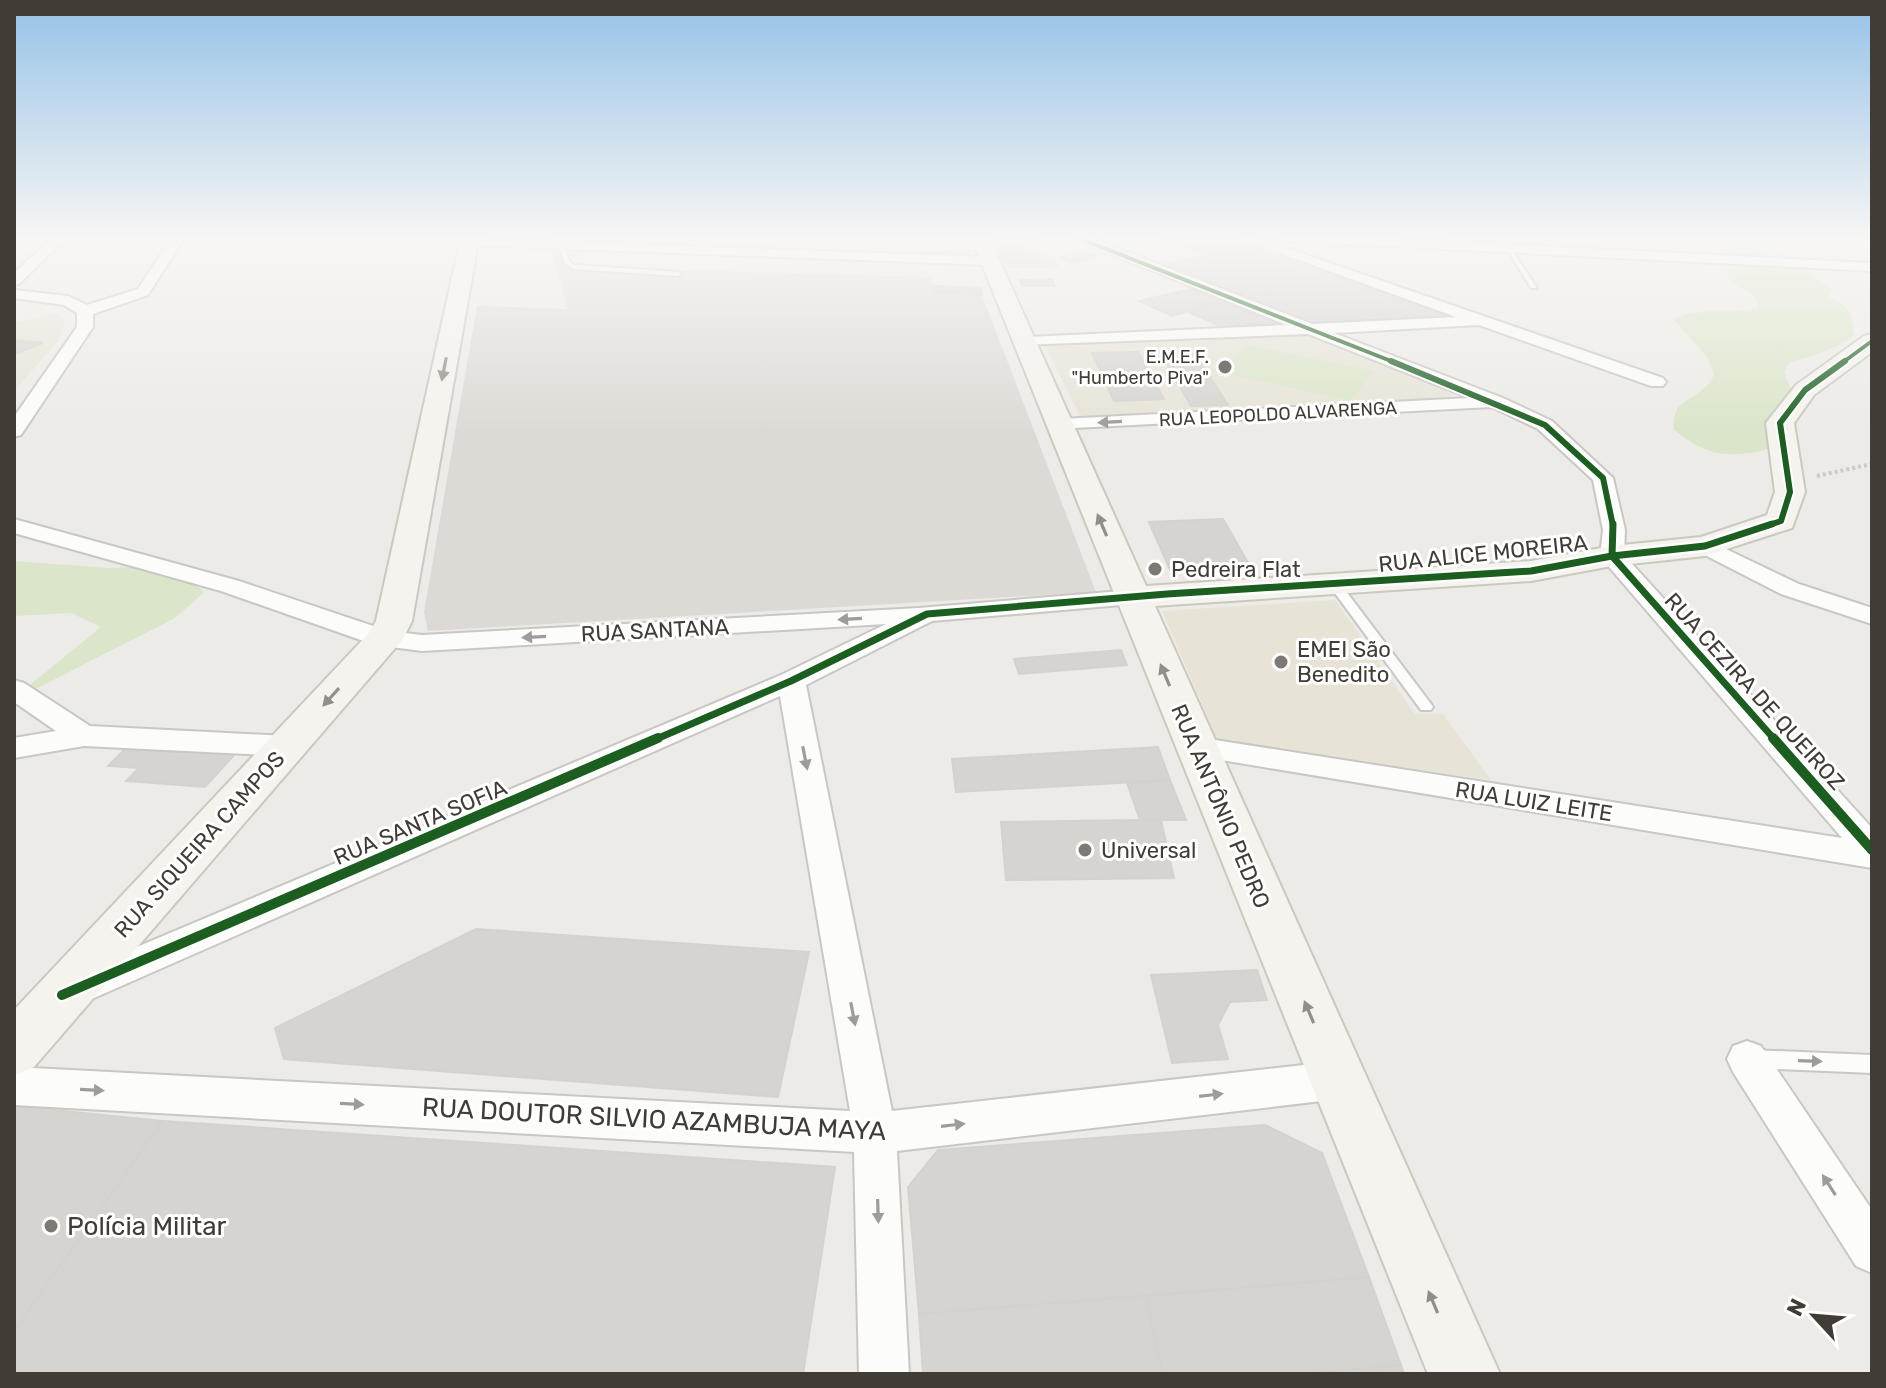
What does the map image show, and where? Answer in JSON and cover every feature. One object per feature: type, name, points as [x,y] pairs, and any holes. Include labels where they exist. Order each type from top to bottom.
[{"type":"main road","points":[[384,639],[394,621],[458,302]]},
{"type":"main road","name":"RUA ANTÔNIO PEDRO","points":[[1008,302],[1464,1374]]},
{"type":"main road","name":"RUA ALICE MOREIRA","points":[[1133,597],[1531,571],[1612,556],[1705,546],[1781,521],[1790,492],[1780,423],[1805,390],[1872,341]]},
{"type":"main road","name":"RUA SIQUEIRA CAMPOS","points":[[14,1049],[384,639]]},
{"type":"street","points":[[69,302],[85,311],[114,302]]},
{"type":"street","points":[[78,302],[107,304]]},
{"type":"street","points":[[1240,302],[1496,402],[1545,425],[1603,478],[1614,530],[1612,556]]},
{"type":"street","points":[[1424,302],[1657,382]]},
{"type":"street","points":[[14,431],[85,327],[85,311]]},
{"type":"street","points":[[1027,342],[1478,321]]},
{"type":"street","name":"RUA LEOPOLDO ALVARENGA","points":[[1061,425],[1496,402]]},
{"type":"street","name":"RUA SANTANA","points":[[14,526],[230,586],[384,639],[422,643],[927,614],[1133,597]]},
{"type":"street","points":[[1705,546],[1790,589],[1872,616]]},
{"type":"street","name":"RUA CEZIRA DE QUEIROZ","points":[[1612,556],[1872,852]]},
{"type":"street","name":"RUA SANTA SOFIA","points":[[62,995],[791,681],[927,614]]},
{"type":"street","points":[[791,681],[875,1133],[884,1374]]},
{"type":"street","points":[[14,689],[84,736]]},
{"type":"street","points":[[14,748],[84,736],[287,746]]},
{"type":"street","name":"RUA LUIZ LEITE","points":[[1196,747],[1872,852]]},
{"type":"street","points":[[1747,1059],[1872,1250]]},
{"type":"street","name":"RUA DOUTOR SILVIO AZAMBUJA MAYA","points":[[14,1086],[875,1133],[1339,1080]]},
{"type":"lane","points":[[1335,585],[1426,707]]},
{"type":"lane","points":[[1747,1059],[1872,1064]]},
{"type":"path","points":[[1789,482],[1872,464]]},
{"type":"shaded area","points":[[566,302],[985,302],[1096,592],[428,631],[424,612],[477,306],[568,309]]},
{"type":"shaded area","points":[[57,313],[65,321],[58,341],[14,391],[14,323]]},
{"type":"shaded area","name":"E.M.E.F. \"Humberto Piva\"","points":[[1316,334],[1455,394],[1441,399],[1082,420],[1045,346]]},
{"type":"shaded area","name":"EMEI São Benedito","points":[[1335,600],[1415,714],[1443,714],[1491,780],[1218,741],[1162,611]]},
{"type":"green space","points":[[1757,302],[1837,302],[1851,316],[1854,336],[1831,349],[1790,362],[1784,371],[1796,406],[1797,420],[1791,435],[1784,441],[1750,453],[1712,452],[1674,430],[1674,418],[1681,404],[1701,391],[1714,375],[1703,352],[1674,320],[1704,311],[1737,311],[1758,307]]},
{"type":"green space","points":[[1248,345],[1373,371],[1351,401],[1221,372]]},
{"type":"green space","points":[[14,561],[108,568],[156,566],[186,578],[204,592],[175,618],[14,700],[14,693],[30,685],[101,627],[71,613],[14,616]]},
{"type":"building","points":[[1141,302],[1224,302],[1172,316]]},
{"type":"building","points":[[1224,302],[1274,324],[1218,325],[1188,312]]},
{"type":"building","points":[[1257,302],[1406,302],[1452,318],[1313,324]]},
{"type":"building","points":[[14,340],[43,343],[15,354]]},
{"type":"building","points":[[1193,351],[1228,405],[1191,406],[1160,352]]},
{"type":"building","points":[[1138,352],[1164,399],[1114,401],[1092,353]]},
{"type":"building","points":[[1223,519],[1250,566],[1170,570],[1149,522]]},
{"type":"building","points":[[1121,650],[1127,665],[1019,674],[1014,659]]},
{"type":"building","points":[[127,747],[235,754],[205,787],[126,781],[139,768],[108,766]]},
{"type":"building","points":[[1158,747],[1170,780],[956,792],[952,759]]},
{"type":"building","points":[[1170,780],[1186,820],[1140,820],[1127,783]]},
{"type":"building","name":"Universal","points":[[1161,820],[1174,878],[1006,880],[1001,822]]},
{"type":"building","points":[[476,929],[809,952],[778,1097],[284,1059],[275,1028]]},
{"type":"building","points":[[1257,970],[1267,1000],[1230,1002],[1218,1025],[1228,1059],[1172,1063],[1151,975]]},
{"type":"building","name":"Polícia Militar","points":[[14,1106],[163,1121],[14,1331]]},
{"type":"building","points":[[163,1121],[835,1167],[803,1374],[14,1374],[14,1331]]},
{"type":"building","points":[[1265,1125],[1322,1153],[1369,1277],[919,1314],[908,1187],[938,1150]]},
{"type":"building","points":[[1369,1277],[1401,1365],[1298,1374],[1162,1374],[1146,1296]]},
{"type":"building","points":[[1146,1296],[1162,1374],[923,1374],[919,1314]]},
{"type":"building","points":[[1401,1365],[1404,1374],[1314,1373]]},
{"type":"cycle path","points":[[1241,302],[1496,402],[1545,425],[1603,478],[1614,530],[1612,556]]},
{"type":"cycle path","points":[[62,995],[791,681],[927,614],[1167,594],[1531,571],[1612,556],[1705,546],[1781,521],[1790,492],[1780,423],[1805,390],[1872,341]]},
{"type":"cycle path","points":[[1612,556],[1872,850]]},
{"type":"place","name":"E.M.E.F. \"Humberto Piva\"","points":[[1225,367]]},
{"type":"place","name":"Pedreira Flat","points":[[1155,569]]},
{"type":"place","name":"EMEI São Benedito","points":[[1281,662]]},
{"type":"place","name":"Universal","points":[[1085,850]]},
{"type":"place","name":"Polícia Militar","points":[[51,1226]]}]
